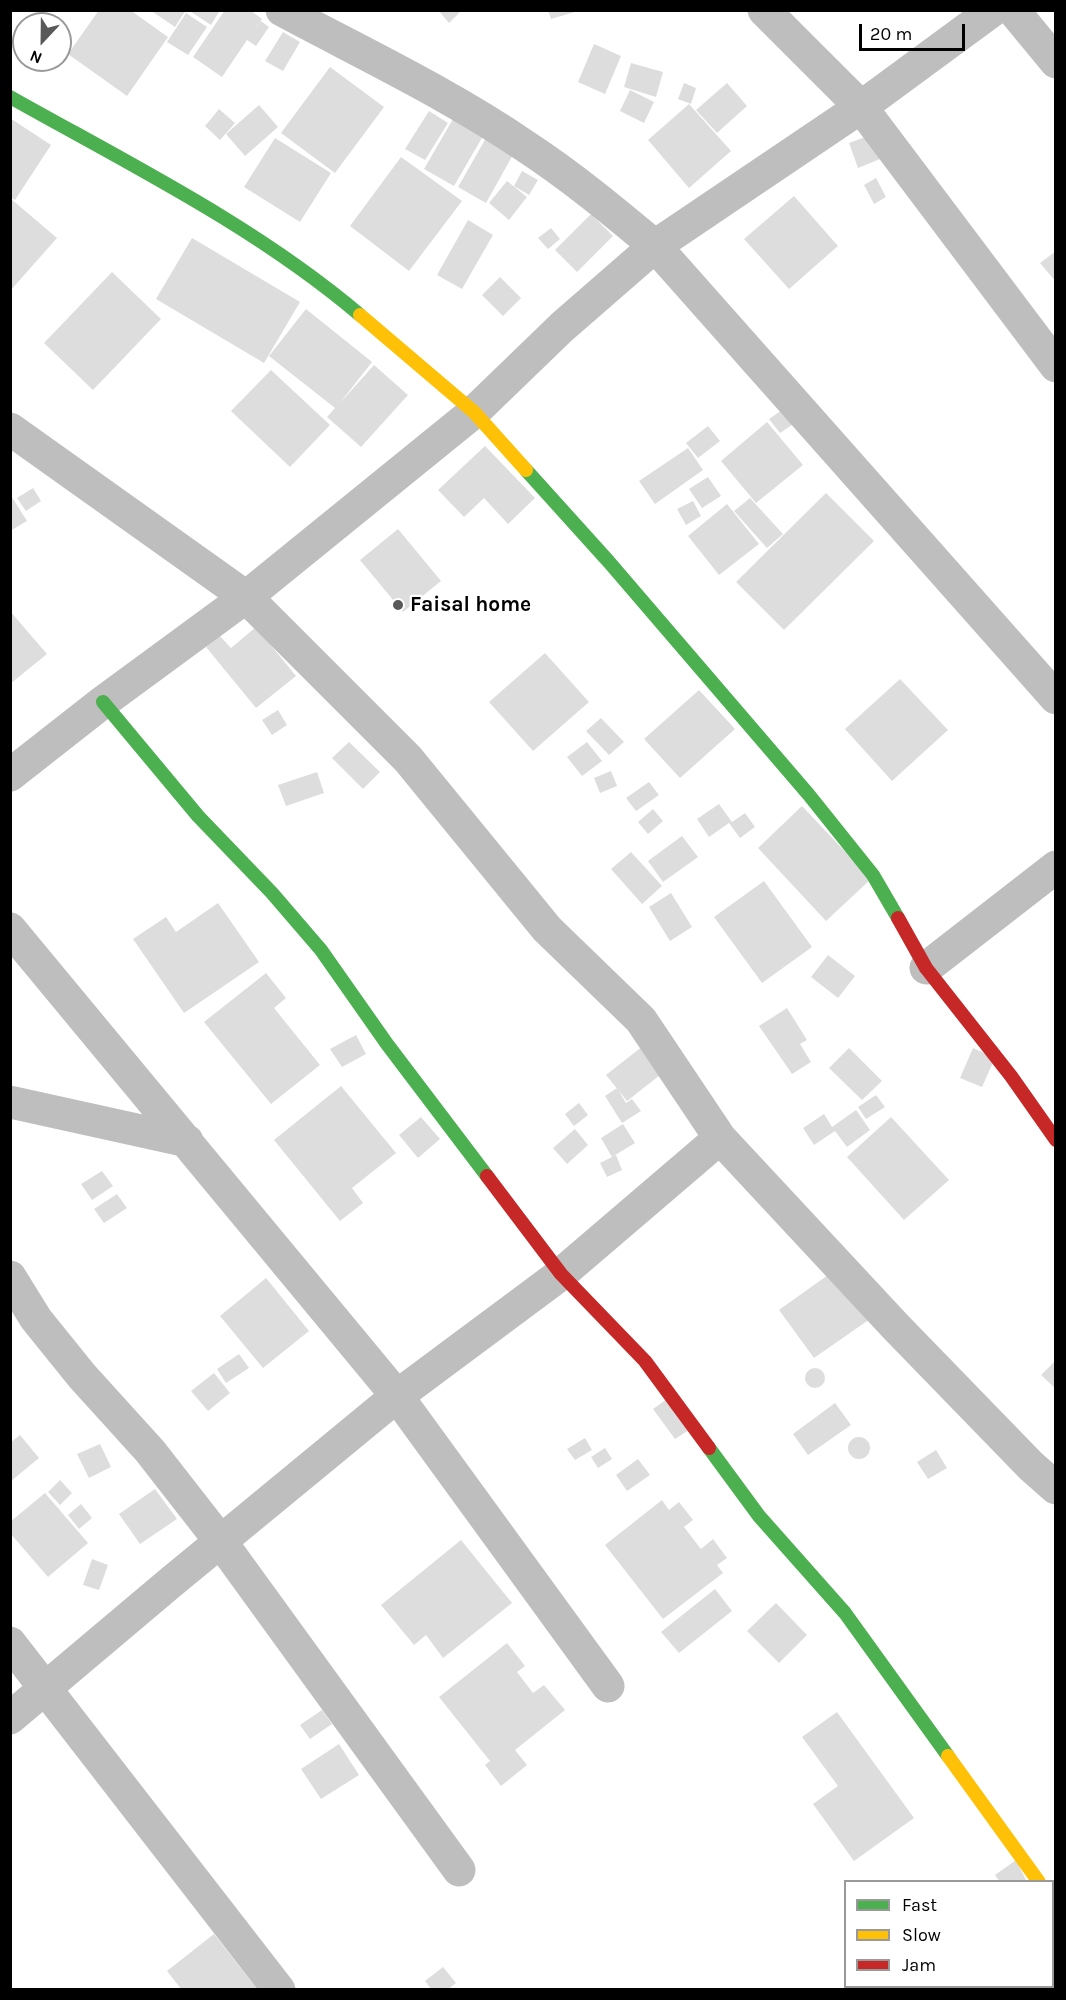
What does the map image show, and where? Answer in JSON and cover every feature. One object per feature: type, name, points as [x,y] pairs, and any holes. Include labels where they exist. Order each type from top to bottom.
[{"type":"street","points":[[282,10],[436,92],[524,145],[596,196],[655,246],[1056,698]]},
{"type":"street","points":[[764,10],[861,107],[1056,366]]},
{"type":"street","points":[[10,775],[103,702],[246,597],[474,412],[562,327],[655,246],[861,107],[993,10]]},
{"type":"street","points":[[1013,10],[1056,62]]},
{"type":"street","points":[[10,97],[220,216],[278,253],[356,312],[474,412],[609,562],[809,795],[873,875],[926,968],[1011,1076],[1056,1140]]},
{"type":"street","points":[[10,429],[246,597],[408,759],[547,928],[641,1020],[720,1138],[896,1327],[1031,1466],[1056,1488]]},
{"type":"street","points":[[103,702],[198,816],[272,893],[321,950],[387,1044],[561,1274],[645,1360],[759,1516],[844,1613],[1038,1880]]},
{"type":"street","points":[[926,968],[1056,867]]},
{"type":"street","points":[[10,929],[398,1395],[608,1686]]},
{"type":"street","points":[[10,1102],[187,1141]]},
{"type":"street","points":[[10,1718],[398,1395],[561,1274],[720,1138]]},
{"type":"street","points":[[10,1277],[36,1319],[82,1376],[150,1452],[221,1542],[459,1870]]},
{"type":"street","points":[[10,1643],[279,1989]]},
{"type":"building","points":[[99,10],[130,10],[168,37],[127,96],[72,57],[72,48]]},
{"type":"building","points":[[150,10],[186,10],[175,27]]},
{"type":"building","points":[[188,10],[220,10],[211,25]]},
{"type":"building","points":[[225,10],[250,10],[262,19],[250,37],[261,21],[269,27],[256,46],[247,40],[222,77],[193,57]]},
{"type":"building","points":[[438,10],[462,10],[449,23]]},
{"type":"building","points":[[548,10],[578,10],[578,11],[551,19]]},
{"type":"building","points":[[186,13],[207,27],[188,55],[167,42]]},
{"type":"building","points":[[283,32],[300,42],[283,71],[265,61]]},
{"type":"building","points":[[594,44],[621,56],[605,94],[578,82]]},
{"type":"building","points":[[631,63],[663,72],[656,97],[624,87]]},
{"type":"building","points":[[330,67],[384,107],[335,173],[281,133]]},
{"type":"building","points":[[684,83],[696,88],[691,104],[678,99]]},
{"type":"building","points":[[727,83],[747,106],[717,133],[696,110]]},
{"type":"building","points":[[630,90],[654,102],[644,123],[620,111]]},
{"type":"building","points":[[689,104],[731,151],[689,188],[648,140]]},
{"type":"building","points":[[259,105],[278,127],[245,156],[226,134]]},
{"type":"building","points":[[219,109],[235,123],[220,140],[205,126]]},
{"type":"building","points":[[429,111],[448,123],[425,160],[405,149]]},
{"type":"building","points":[[10,118],[51,145],[15,200],[10,197]]},
{"type":"building","points":[[453,119],[483,136],[454,186],[424,169]]},
{"type":"building","points":[[871,135],[880,159],[858,168],[849,143]]},
{"type":"building","points":[[275,138],[331,173],[300,222],[244,187]]},
{"type":"building","points":[[486,138],[514,153],[486,203],[458,187]]},
{"type":"building","points":[[401,157],[462,201],[409,271],[350,226]]},
{"type":"building","points":[[522,171],[538,180],[529,195],[514,186]]},
{"type":"building","points":[[876,178],[886,197],[874,204],[864,185]]},
{"type":"building","points":[[507,181],[527,197],[509,220],[489,203]]},
{"type":"building","points":[[794,196],[838,246],[789,289],[744,239]]},
{"type":"building","points":[[10,198],[57,238],[10,291]]},
{"type":"building","points":[[591,214],[613,236],[577,272],[555,250]]},
{"type":"building","points":[[468,220],[493,235],[462,289],[437,275]]},
{"type":"building","points":[[551,228],[560,239],[548,249],[538,238]]},
{"type":"building","points":[[192,238],[300,302],[264,363],[156,299]]},
{"type":"building","points":[[1056,251],[1056,282],[1040,263]]},
{"type":"building","points":[[112,272],[161,319],[93,390],[44,343]]},
{"type":"building","points":[[500,277],[521,298],[503,316],[482,295]]},
{"type":"building","points":[[306,309],[372,362],[340,403],[374,365],[408,395],[361,447],[327,417],[335,408],[269,356]]},
{"type":"building","points":[[271,370],[330,425],[290,467],[231,411]]},
{"type":"building","points":[[785,408],[795,423],[780,433],[769,419]]},
{"type":"building","points":[[767,422],[803,465],[756,503],[721,461]]},
{"type":"building","points":[[708,426],[720,441],[698,458],[686,443]]},
{"type":"building","points":[[485,446],[535,498],[508,524],[484,498],[464,517],[438,490]]},
{"type":"building","points":[[688,448],[703,470],[655,504],[639,481]]},
{"type":"building","points":[[708,477],[721,496],[702,508],[689,489]]},
{"type":"building","points":[[33,488],[41,501],[26,511],[17,498]]},
{"type":"building","points":[[826,493],[874,541],[784,630],[736,582]]},
{"type":"building","points":[[10,494],[27,521],[10,531]]},
{"type":"building","points":[[750,498],[783,534],[767,548],[734,511]]},
{"type":"building","points":[[693,501],[701,516],[686,525],[677,509]]},
{"type":"building","points":[[727,504],[759,544],[719,575],[688,536]]},
{"type":"building","points":[[398,529],[441,581],[403,612],[360,560]]},
{"type":"building","points":[[10,611],[47,654],[10,684]]},
{"type":"building","points":[[256,627],[296,676],[256,708],[206,647],[220,636],[231,648]]},
{"type":"building","points":[[545,653],[589,702],[533,751],[489,702]]},
{"type":"building","points":[[900,679],[948,730],[892,781],[845,729]]},
{"type":"building","points":[[699,690],[735,729],[680,778],[644,739]]},
{"type":"building","points":[[278,710],[287,725],[272,735],[262,720]]},
{"type":"building","points":[[601,718],[624,742],[609,755],[586,731]]},
{"type":"building","points":[[349,742],[380,772],[363,789],[332,758]]},
{"type":"building","points":[[587,742],[602,761],[582,776],[567,757]]},
{"type":"building","points":[[611,771],[617,786],[600,793],[594,778]]},
{"type":"building","points":[[317,772],[324,793],[286,806],[278,785]]},
{"type":"building","points":[[649,782],[659,795],[636,811],[626,798]]},
{"type":"building","points":[[719,804],[732,822],[745,813],[755,827],[740,838],[729,823],[709,837],[697,819]]},
{"type":"building","points":[[802,806],[871,879],[826,921],[758,848]]},
{"type":"building","points":[[653,809],[663,821],[648,834],[638,822]]},
{"type":"building","points":[[682,836],[698,857],[663,882],[648,861]]},
{"type":"building","points":[[631,852],[662,886],[642,904],[611,869]]},
{"type":"building","points":[[764,881],[812,947],[762,983],[714,917]]},
{"type":"building","points":[[671,893],[692,927],[670,941],[649,907]]},
{"type":"building","points":[[218,903],[259,962],[184,1013],[133,939],[166,917],[176,932]]},
{"type":"building","points":[[828,955],[855,976],[838,998],[811,977]]},
{"type":"building","points":[[266,973],[286,998],[274,1008],[320,1065],[271,1104],[204,1022]]},
{"type":"building","points":[[787,1008],[807,1040],[800,1044],[811,1062],[792,1074],[759,1026]]},
{"type":"building","points":[[356,1035],[366,1054],[342,1067],[330,1049]]},
{"type":"building","points":[[648,1042],[669,1068],[627,1101],[606,1075]]},
{"type":"building","points":[[849,1048],[882,1081],[862,1100],[829,1068]]},
{"type":"building","points":[[973,1048],[995,1058],[982,1087],[960,1078]]},
{"type":"building","points":[[341,1086],[396,1153],[352,1188],[363,1203],[340,1221],[274,1140]]},
{"type":"building","points":[[617,1088],[626,1103],[632,1099],[641,1111],[622,1123],[605,1096]]},
{"type":"building","points":[[876,1095],[885,1107],[866,1119],[858,1107]]},
{"type":"building","points":[[579,1103],[588,1115],[574,1126],[565,1114]]},
{"type":"building","points":[[856,1110],[870,1130],[847,1147],[835,1131],[814,1145],[803,1128],[824,1114],[832,1127]]},
{"type":"building","points":[[421,1117],[440,1139],[418,1158],[399,1135]]},
{"type":"building","points":[[891,1117],[949,1180],[904,1220],[847,1157]]},
{"type":"building","points":[[623,1124],[635,1143],[612,1157],[601,1138]]},
{"type":"building","points":[[575,1129],[588,1145],[567,1164],[553,1148]]},
{"type":"building","points":[[616,1155],[622,1170],[607,1177],[600,1163]]},
{"type":"building","points":[[102,1171],[113,1186],[92,1200],[81,1184]]},
{"type":"building","points":[[117,1194],[127,1208],[104,1223],[94,1209]]},
{"type":"building","points":[[835,1270],[870,1319],[814,1358],[779,1310]]},
{"type":"building","points":[[266,1278],[309,1331],[263,1368],[220,1316]]},
{"type":"building","points":[[239,1354],[249,1368],[226,1383],[217,1369]]},
{"type":"building","points":[[1056,1360],[1056,1389],[1041,1375]]},
{"type":"building","points":[[815,1368],[822,1371],[825,1378],[822,1385],[815,1388],[808,1385],[805,1378],[808,1371]]},
{"type":"building","points":[[214,1373],[230,1393],[208,1411],[191,1391]]},
{"type":"building","points":[[667,1399],[689,1430],[675,1439],[653,1409]]},
{"type":"building","points":[[835,1403],[851,1425],[808,1455],[793,1434]]},
{"type":"building","points":[[20,1435],[39,1458],[10,1482],[10,1443]]},
{"type":"building","points":[[859,1437],[867,1440],[870,1448],[867,1456],[859,1459],[851,1456],[848,1448],[851,1440]]},
{"type":"building","points":[[585,1438],[592,1450],[575,1460],[567,1449]]},
{"type":"building","points":[[100,1444],[111,1467],[89,1478],[77,1454]]},
{"type":"building","points":[[605,1448],[612,1459],[598,1468],[591,1457]]},
{"type":"building","points":[[936,1450],[947,1468],[928,1479],[917,1462]]},
{"type":"building","points":[[638,1459],[650,1475],[627,1491],[616,1475]]},
{"type":"building","points":[[60,1480],[72,1493],[60,1505],[48,1492]]},
{"type":"building","points":[[155,1489],[177,1519],[140,1544],[119,1514]]},
{"type":"building","points":[[45,1493],[88,1543],[48,1577],[10,1533],[10,1522]]},
{"type":"building","points":[[662,1500],[669,1510],[679,1502],[693,1520],[684,1527],[701,1549],[713,1539],[727,1558],[717,1565],[723,1573],[663,1619],[605,1545]]},
{"type":"building","points":[[81,1504],[92,1518],[79,1529],[68,1515]]},
{"type":"building","points":[[461,1540],[512,1603],[443,1658],[426,1635],[414,1645],[381,1605]]},
{"type":"building","points":[[92,1559],[108,1565],[99,1590],[83,1585]]},
{"type":"building","points":[[715,1589],[732,1611],[679,1653],[661,1632]]},
{"type":"building","points":[[776,1603],[807,1635],[779,1663],[747,1631]]},
{"type":"building","points":[[507,1643],[525,1666],[517,1672],[533,1693],[544,1685],[565,1710],[515,1750],[527,1765],[501,1786],[485,1765],[490,1761],[439,1697]]},
{"type":"building","points":[[322,1710],[332,1724],[310,1739],[300,1725]]},
{"type":"building","points":[[837,1712],[914,1818],[854,1861],[813,1804],[838,1786],[802,1737]]},
{"type":"building","points":[[339,1744],[359,1775],[321,1799],[301,1769]]},
{"type":"building","points":[[1016,1860],[1026,1880],[999,1880],[995,1875]]},
{"type":"building","points":[[214,1934],[258,1990],[182,1990],[167,1971]]},
{"type":"building","points":[[443,1967],[456,1983],[447,1990],[432,1990],[425,1981]]},
{"type":"traffic: fast","points":[[10,97],[145,172],[234,225],[278,253],[360,315]]},
{"type":"traffic: fast","points":[[526,470],[609,562],[809,795],[873,875],[898,918]]},
{"type":"traffic: fast","points":[[103,702],[198,816],[272,893],[321,950],[387,1044],[487,1176]]},
{"type":"traffic: fast","points":[[709,1448],[759,1516],[845,1613],[948,1756]]},
{"type":"traffic: slow","points":[[360,315],[474,412],[526,470]]},
{"type":"traffic: slow","points":[[948,1756],[1038,1880]]},
{"type":"traffic: jam","points":[[898,918],[926,968],[1011,1076],[1056,1140]]},
{"type":"traffic: jam","points":[[487,1176],[561,1274],[645,1361],[709,1448]]},
{"type":"place","name":"Faisal home","points":[[398,605]]}]
